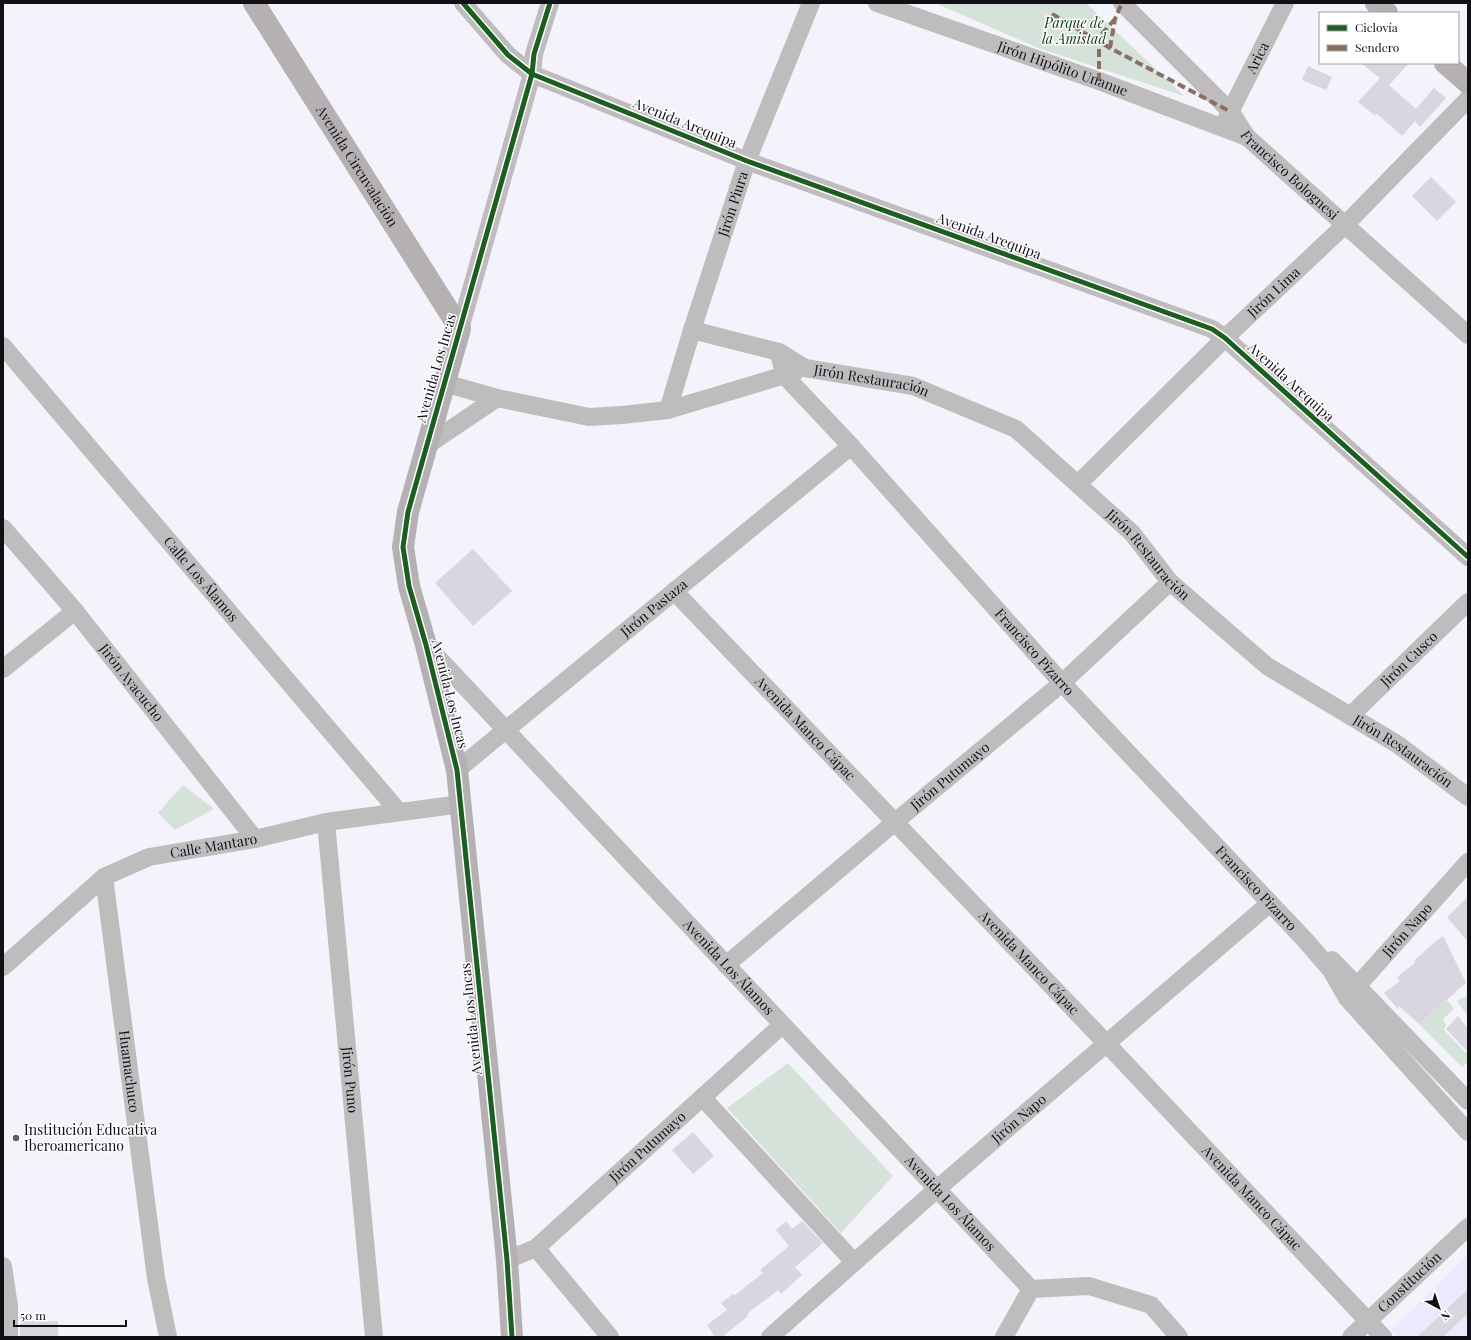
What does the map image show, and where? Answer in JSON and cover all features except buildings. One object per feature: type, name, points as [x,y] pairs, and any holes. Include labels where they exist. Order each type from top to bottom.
[{"type":"street","name":"Avenida Circuvalación","points":[[254,3],[460,328]]},
{"type":"street","name":"Avenida Arequipa","points":[[463,3],[508,55],[532,74],[747,161],[1212,329],[1225,338],[1468,557]]},
{"type":"street","name":"Avenida Los Incas","points":[[512,1337],[508,1260],[457,770],[426,646],[408,586],[403,547],[408,512],[532,74],[534,54],[550,3]]},
{"type":"street","name":"Jirón Piura","points":[[668,410],[692,330],[747,161],[811,3]]},
{"type":"street","name":"Jirón Hipólito Unanue","points":[[877,3],[1248,137]]},
{"type":"street","name":"Francisco Bolognesi","points":[[1122,3],[1230,112],[1248,137],[1468,335]]},
{"type":"street","name":"Arica","points":[[1222,128],[1285,3]]},
{"type":"street","points":[[1376,3],[1386,12]]},
{"type":"street","points":[[1446,64],[1468,83]]},
{"type":"street","name":"Jirón Lima","points":[[1078,484],[1225,338],[1345,224],[1468,98]]},
{"type":"street","name":"Jirón Restauración","points":[[692,330],[779,352],[805,368],[913,386],[1016,429],[1132,533],[1170,582],[1267,666],[1397,744],[1468,797]]},
{"type":"street","name":"Calle Los Álamos","points":[[3,346],[399,812]]},
{"type":"street","points":[[779,352],[784,376]]},
{"type":"street","name":"Jirón Restauración","points":[[444,383],[497,398],[589,417],[622,416],[668,410],[784,376],[805,368]]},
{"type":"street","name":"Francisco Pizarro","points":[[784,376],[850,446],[1062,683],[1306,941],[1337,964],[1352,991],[1468,1132]]},
{"type":"street","points":[[426,446],[497,398]]},
{"type":"street","name":"Jirón Pastaza","points":[[457,770],[850,446]]},
{"type":"street","name":"Jirón Ayacucho","points":[[3,528],[75,611],[256,840]]},
{"type":"street","name":"Jirón Putumayo","points":[[726,965],[894,822],[1062,683],[1170,582]]},
{"type":"street","name":"Avenida Manco Cápac","points":[[674,591],[1106,1043],[1383,1337]]},
{"type":"street","name":"Jirón Cusco","points":[[1350,716],[1468,602]]},
{"type":"street","points":[[3,669],[75,611]]},
{"type":"street","name":"Avenida Los Álamos","points":[[426,646],[506,729],[1031,1289]]},
{"type":"street","name":"Calle Mantaro","points":[[3,967],[104,877],[149,857],[256,840],[326,822],[461,804]]},
{"type":"street","name":"Jirón Puno","points":[[326,822],[374,1337]]},
{"type":"street","name":"Jirón Napo","points":[[1352,991],[1468,862]]},
{"type":"street","name":"Huamachuco","points":[[104,877],[156,1278],[168,1337]]},
{"type":"street","name":"Jirón Napo","points":[[770,1337],[936,1189],[1270,902]]},
{"type":"street","name":"Francisco Pizarro","points":[[1352,991],[1468,1100]]},
{"type":"street","name":"Jirón Putumayo","points":[[508,1260],[536,1248],[782,1025]]},
{"type":"street","points":[[702,1097],[854,1262]]},
{"type":"street","name":"Constitución","points":[[1351,1337],[1468,1227]]},
{"type":"street","points":[[536,1248],[610,1337]]},
{"type":"street","points":[[3,1266],[10,1306],[9,1337]]},
{"type":"street","points":[[1004,1337],[1031,1289],[1089,1286],[1151,1305],[1179,1337]]},
{"type":"shaded area","points":[[1468,1254],[1468,1337],[1398,1337],[1391,1330]]},
{"type":"green space","name":"Parque de la Amistad","points":[[935,3],[1086,3],[1184,96],[1038,48]]},
{"type":"green space","points":[[183,785],[214,809],[175,830],[158,813]]},
{"type":"green space","points":[[1467,996],[1468,997],[1468,1016],[1457,1001]]},
{"type":"green space","points":[[1447,1000],[1454,1009],[1443,1019],[1446,1025],[1444,1030],[1466,1053],[1468,1051],[1468,1062],[1462,1067],[1419,1024]]},
{"type":"green space","points":[[788,1063],[893,1176],[841,1233],[727,1108]]},
{"type":"marked path","points":[[1110,48],[1115,19],[1122,3]]},
{"type":"marked path","points":[[1052,14],[1110,48],[1231,112]]},
{"type":"marked path","points":[[1099,81],[1099,37],[1115,19]]},
{"type":"cycle path","points":[[463,3],[508,55],[532,74],[747,161],[1212,329],[1225,338],[1468,557]]},
{"type":"cycle path","points":[[512,1337],[507,1260],[457,770],[426,645],[409,586],[403,547],[408,512],[532,74],[534,54],[550,3]]},
{"type":"place","name":"Institución Educativa Iberoamericano","points":[[16,1138]]}]
